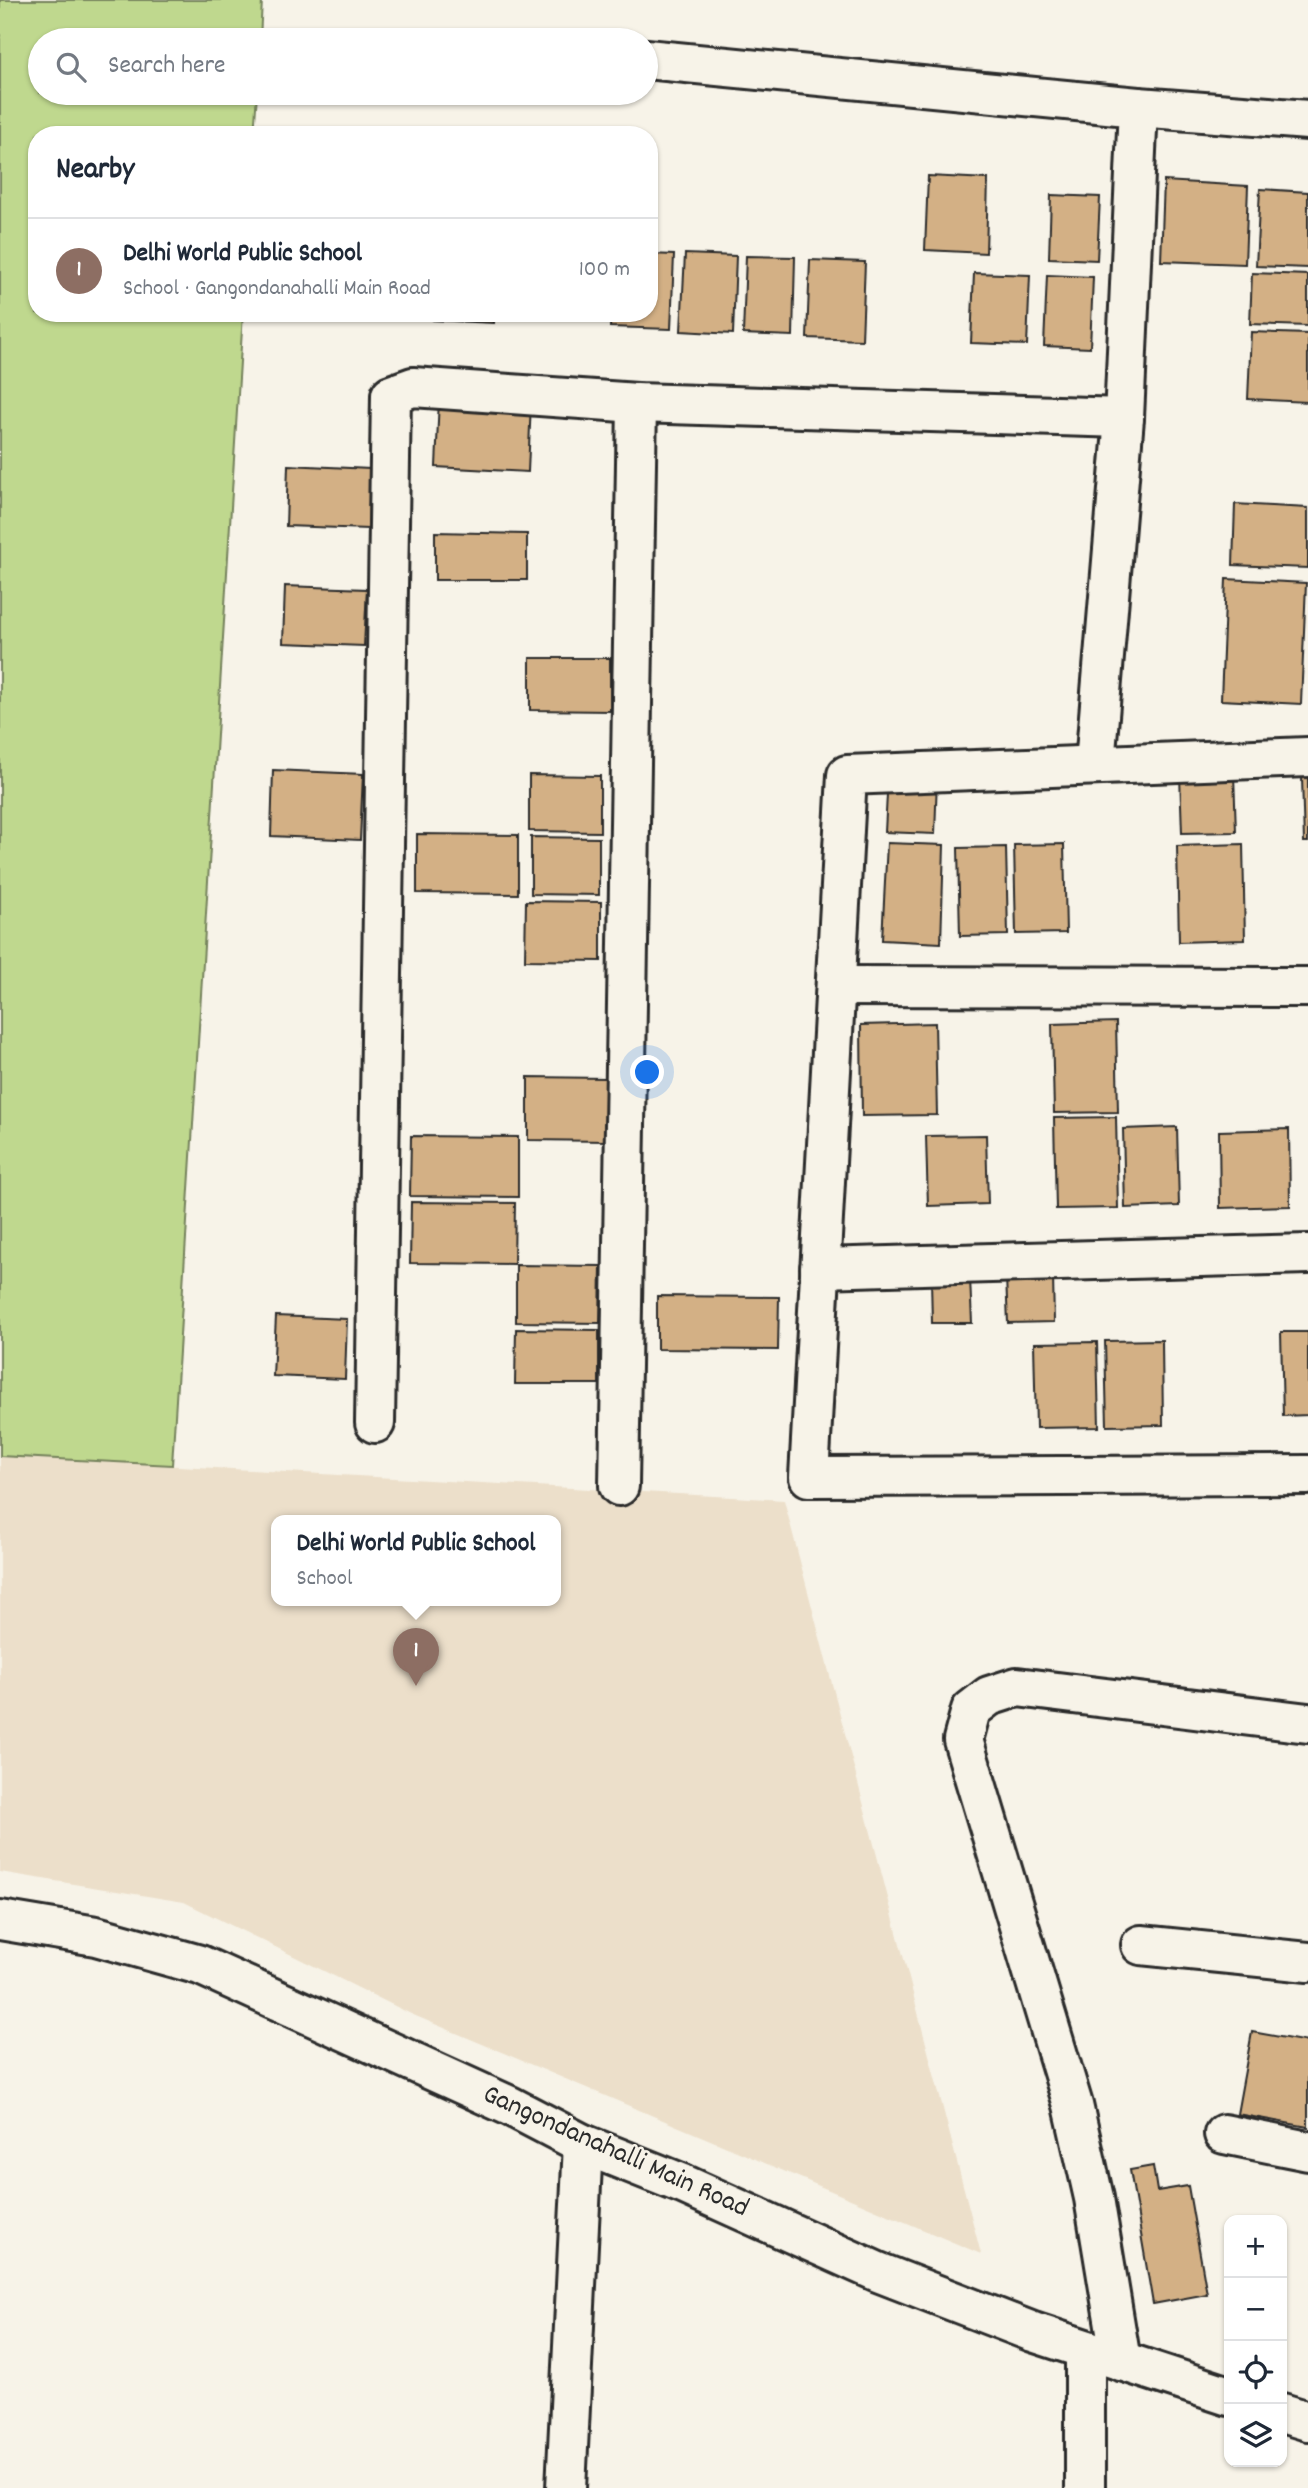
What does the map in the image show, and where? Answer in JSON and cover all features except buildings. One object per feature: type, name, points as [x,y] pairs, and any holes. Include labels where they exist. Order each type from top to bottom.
[{"type":"street","points":[[658,61],[1139,107],[1308,120]]},
{"type":"street","points":[[1095,764],[1124,418],[1139,107]]},
{"type":"street","points":[[375,1423],[391,395],[413,387],[637,403],[1124,418]]},
{"type":"street","points":[[618,1486],[637,403]]},
{"type":"street","points":[[1308,757],[847,775],[808,1477],[1308,1475]]},
{"type":"street","points":[[836,986],[1308,987]]},
{"type":"street","points":[[820,1269],[1308,1254]]},
{"type":"street","points":[[1121,2361],[1094,2198],[1073,2105],[963,1740],[971,1710],[989,1696],[1017,1687],[1308,1723]]},
{"type":"street","name":"Gangondanahalli Main Road","points":[[0,1920],[96,1936],[200,1965],[510,2106],[583,2144],[683,2184],[878,2272],[1085,2351],[1224,2394]]},
{"type":"street","points":[[1141,1945],[1308,1962]]},
{"type":"street","points":[[1224,2134],[1308,2151]]},
{"type":"street","points":[[566,2488],[583,2144]]},
{"type":"street","points":[[1085,2351],[1085,2488]]},
{"type":"street","points":[[1287,2415],[1308,2421]]},
{"type":"shaded area","points":[[0,1456],[784,1500],[981,2254],[411,2014],[184,1902],[0,1872]]},
{"type":"green space","points":[[0,0],[262,0],[261,28],[28,28],[28,105],[256,105],[255,126],[28,126],[28,322],[242,322],[172,1465],[0,1456]]},
{"type":"place","name":"Delhi World Public School","points":[[416,1686]]}]
